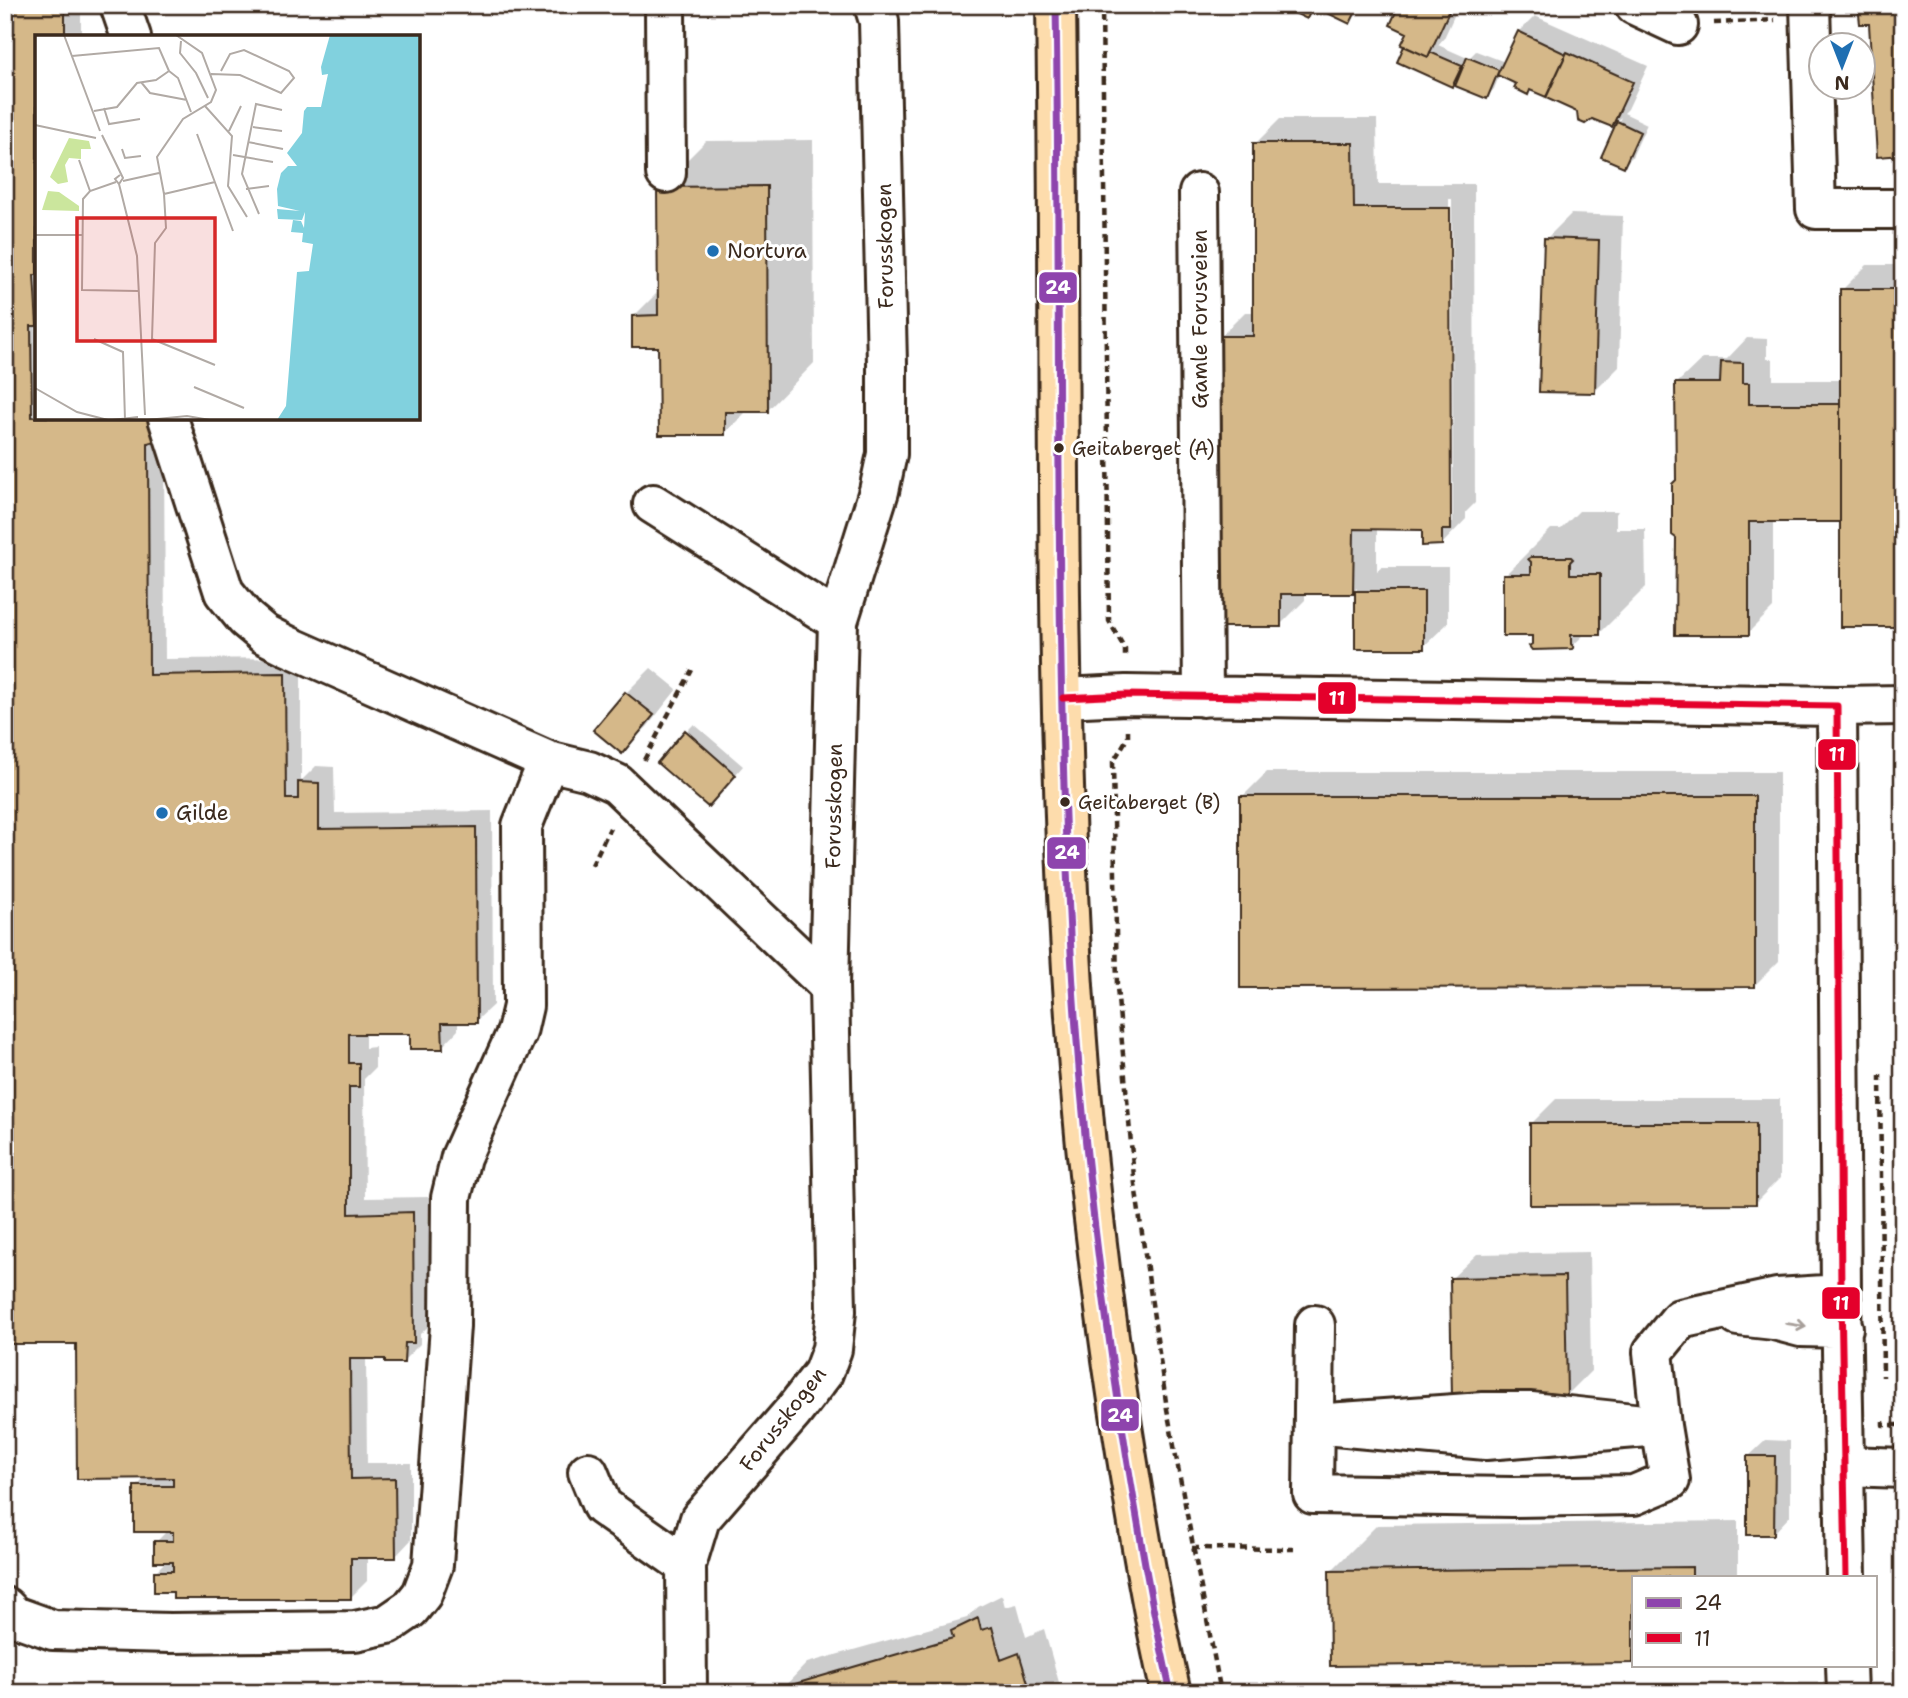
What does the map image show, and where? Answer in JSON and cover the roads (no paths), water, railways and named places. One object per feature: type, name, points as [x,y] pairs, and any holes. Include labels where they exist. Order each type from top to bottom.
[{"type":"main road","points":[[1056,5],[1063,698],[1070,938],[1088,1173],[1105,1316],[1143,1552],[1171,1693]]},
{"type":"street","points":[[120,5],[130,35]]},
{"type":"street","points":[[665,5],[666,173]]},
{"type":"street","name":"Forusskogen","points":[[687,1693],[686,1566],[700,1519],[793,1412],[823,1373],[832,1349],[836,1311],[830,986],[838,621],[887,454],[882,127],[878,21],[874,5]]},
{"type":"street","points":[[1635,5],[1678,25]]},
{"type":"street","points":[[1811,12],[1816,209],[1903,209]]},
{"type":"street","name":"Gamle Forusveien","points":[[1199,193],[1203,697]]},
{"type":"street","points":[[169,420],[224,592],[246,620],[264,634],[288,646],[548,761],[589,771],[617,785],[830,986]]},
{"type":"street","points":[[653,504],[838,621]]},
{"type":"street","points":[[1063,698],[1126,695],[1903,705]]},
{"type":"street","points":[[1837,706],[1846,1576]]},
{"type":"street","points":[[5,1607],[14,1616],[53,1630],[170,1633],[355,1631],[388,1624],[410,1609],[422,1594],[433,1565],[434,1552],[450,1326],[451,1198],[461,1157],[517,1032],[523,1006],[522,826],[548,761]]},
{"type":"street","points":[[1315,1325],[1313,1494],[1512,1497],[1634,1495],[1670,1480],[1653,1352],[1680,1319],[1777,1298],[1842,1311]]},
{"type":"street","points":[[1314,1424],[1483,1412],[1531,1412],[1661,1426]]},
{"type":"street","points":[[1846,1466],[1903,1468]]},
{"type":"street","points":[[588,1472],[602,1506],[686,1566]]},
{"type":"street","points":[[1846,1666],[1847,1693]]},
{"type":"place","name":"Nortura","points":[[713,251]]},
{"type":"place","name":"Geitaberget (A)","points":[[1059,448]]},
{"type":"place","name":"Geitaberget (B)","points":[[1065,802]]},
{"type":"place","name":"Gilde","points":[[162,813]]}]
